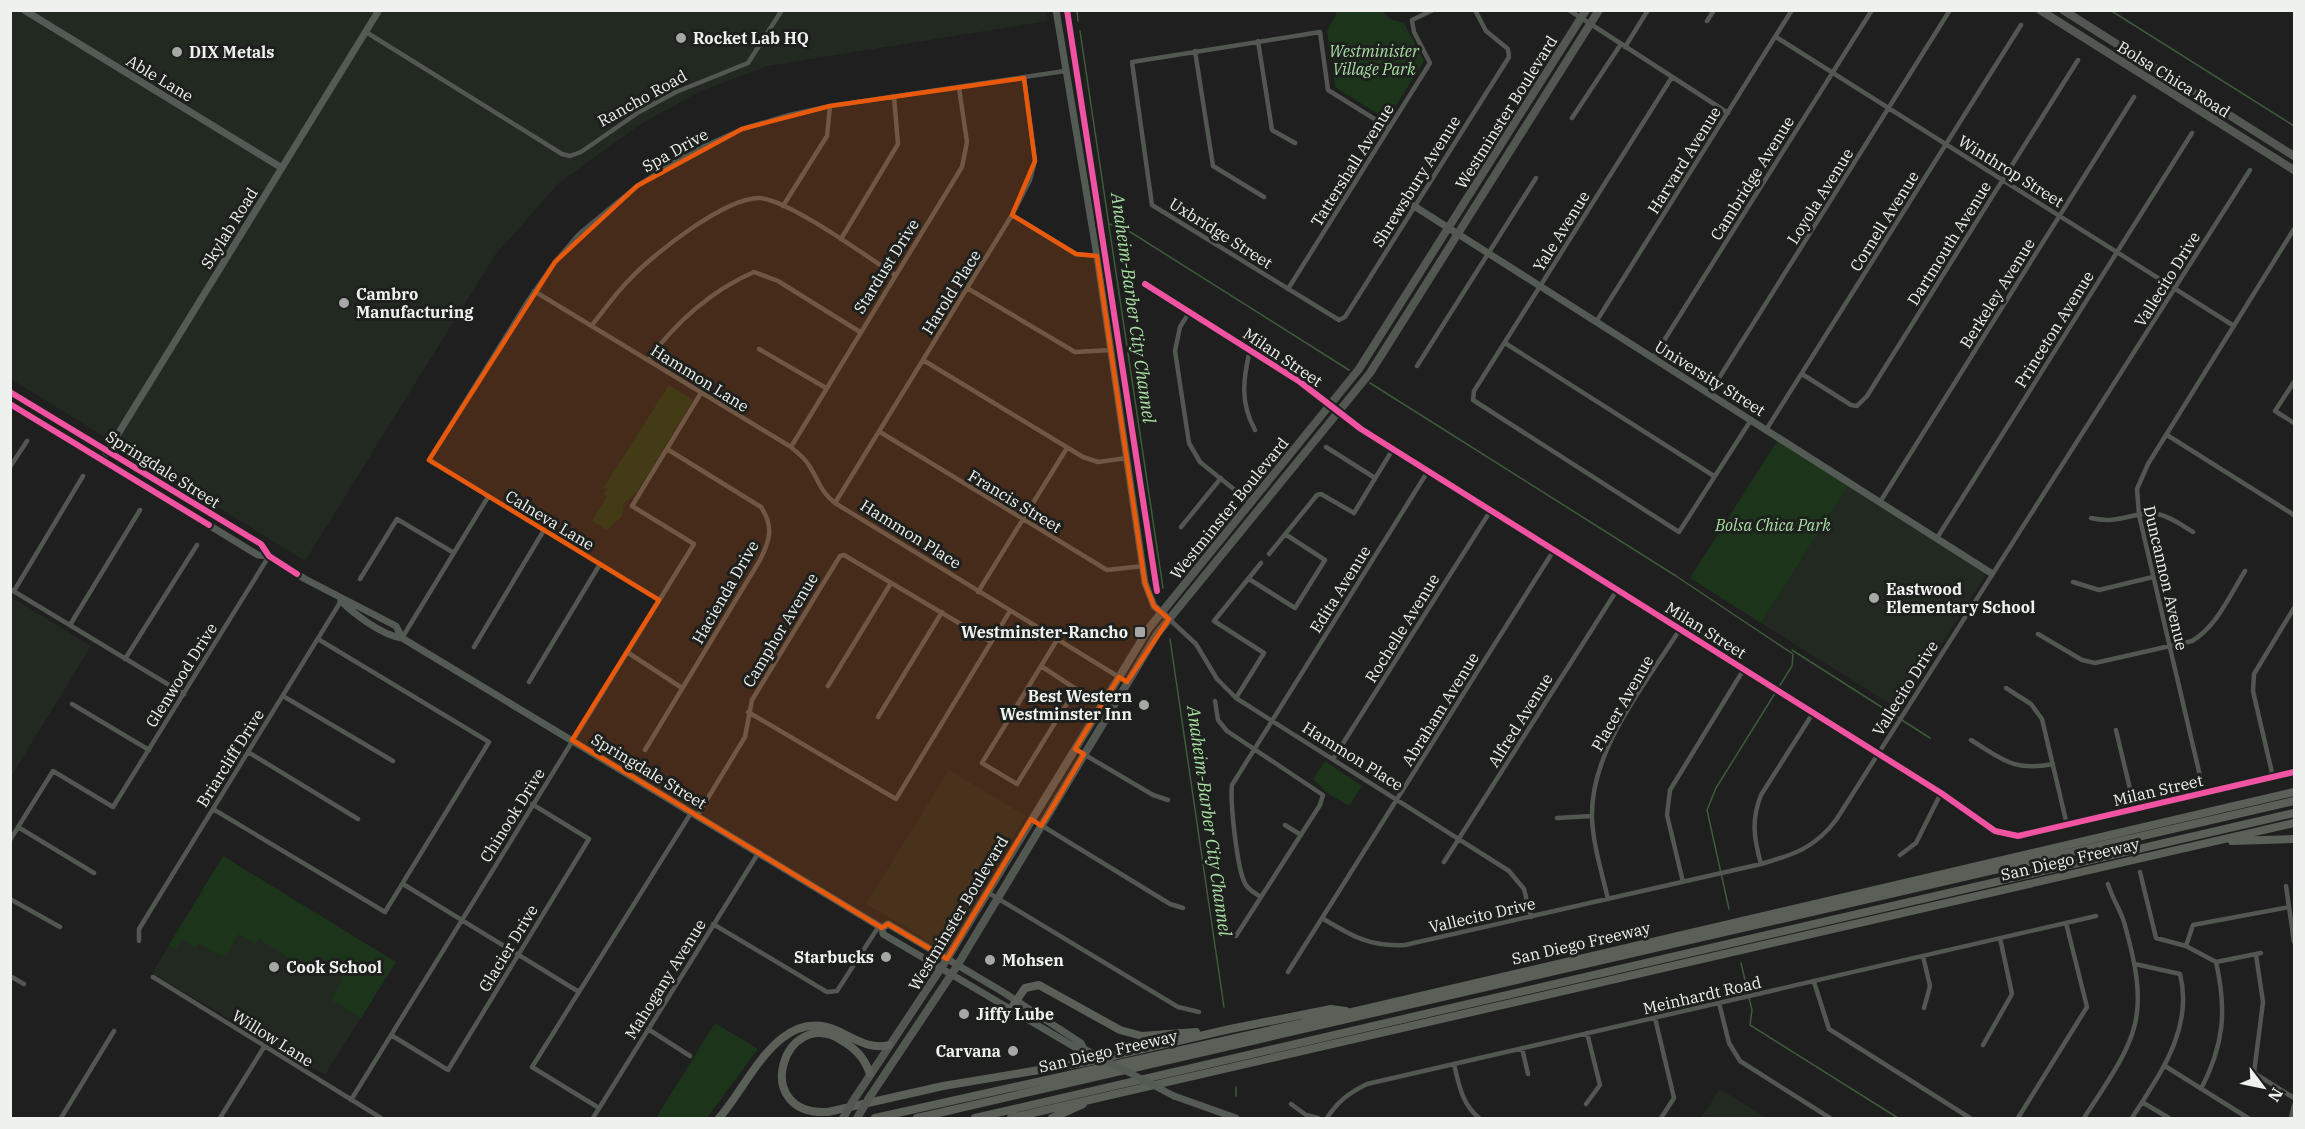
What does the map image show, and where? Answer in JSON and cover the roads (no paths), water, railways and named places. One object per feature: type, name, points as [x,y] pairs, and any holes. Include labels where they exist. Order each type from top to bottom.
[{"type":"highway","name":"San Diego Freeway","points":[[874,1119],[1352,1012],[2006,857],[2295,792]]},
{"type":"highway","points":[[917,1119],[2295,801]]},
{"type":"highway","points":[[975,1119],[2295,813]]},
{"type":"highway","name":"San Diego Freeway","points":[[1011,1119],[1091,1098],[1246,1066],[2295,823]]},
{"type":"highway","points":[[2211,842],[2295,839]]},
{"type":"highway","points":[[1010,1010],[1025,988],[1038,985],[1108,1025],[1134,1034],[1161,1035],[1230,1029]]},
{"type":"highway","points":[[870,1074],[859,1052],[839,1038],[818,1034],[802,1039],[792,1046],[785,1056],[781,1073],[785,1090],[799,1107],[809,1112],[828,1112],[944,1086],[1087,1062],[1230,1029],[1331,1009],[1352,1012]]},
{"type":"highway","points":[[719,1119],[769,1050],[786,1035],[804,1026],[829,1027],[869,1046],[879,1048],[889,1045]]},
{"type":"highway","points":[[1052,1119],[1091,1098]]},
{"type":"main road","name":"Westminster Boulevard","points":[[843,1119],[946,959],[1161,612],[1359,369],[1586,10]]},
{"type":"main road","name":"Westminster Boulevard","points":[[857,1119],[957,966],[1127,682],[1169,619],[1339,412],[1377,362],[1599,10]]},
{"type":"main road","name":"Bolsa Chica Road","points":[[2040,10],[2295,170]]},
{"type":"main road","name":"Bolsa Chica Road","points":[[2063,10],[2295,156]]},
{"type":"street","name":"Able Lane","points":[[24,10],[282,168]]},
{"type":"street","name":"Skylab Road","points":[[102,460],[379,10]]},
{"type":"street","name":"Rancho Road","points":[[366,32],[562,154],[570,156],[581,152],[639,112],[676,92],[748,63],[782,10]]},
{"type":"street","points":[[1056,10],[1097,256],[1147,590],[1154,606],[1161,612]]},
{"type":"street","name":"Tattershall Avenue","points":[[1288,289],[1430,63],[1414,32],[1412,20],[1433,10]]},
{"type":"street","name":"Shrewsbury Avenue","points":[[1339,320],[1345,317],[1509,57],[1510,52],[1486,31],[1475,10]]},
{"type":"street","points":[[1569,10],[1728,113]]},
{"type":"street","points":[[1572,118],[1648,10]]},
{"type":"street","points":[[1707,21],[1714,10]]},
{"type":"street","name":"Harvard Avenue","points":[[1596,322],[1792,10]]},
{"type":"street","name":"Cambridge Avenue","points":[[1653,358],[1872,10]]},
{"type":"street","name":"Loyola Avenue","points":[[1709,394],[1950,10]]},
{"type":"street","name":"Cornell Avenue","points":[[1766,430],[2021,25]]},
{"type":"street","points":[[1264,197],[1213,166],[1196,51],[1320,32],[1328,90],[1389,128]]},
{"type":"street","name":"Winthrop Street","points":[[1776,37],[2059,216],[2117,250],[2234,326]]},
{"type":"street","points":[[1258,41],[1272,130],[1295,143]]},
{"type":"street","name":"Uxbridge Street","points":[[1196,51],[1132,62],[1152,205],[1339,320]]},
{"type":"street","name":"Dartmouth Avenue","points":[[1802,374],[1857,406],[1868,396],[2078,60]]},
{"type":"street","name":"Spa Drive","points":[[429,460],[534,291],[579,234],[637,186],[687,154],[741,129],[830,106],[1065,71]]},
{"type":"street","name":"Yale Avenue","points":[[1672,77],[1474,391],[1473,400],[1679,532],[1714,476]]},
{"type":"street","name":"Harold Place","points":[[835,504],[1012,215],[1030,180],[1035,161],[1024,78]]},
{"type":"street","name":"Stardust Drive","points":[[791,447],[965,159],[967,142],[959,88]]},
{"type":"street","name":"Berkeley Avenue","points":[[1880,502],[2134,97]]},
{"type":"street","points":[[841,239],[898,144],[894,98]]},
{"type":"street","points":[[783,206],[827,136],[830,106]]},
{"type":"street","name":"Princeton Avenue","points":[[1936,538],[2192,133]]},
{"type":"street","name":"Vallecito Drive","points":[[1322,918],[1350,935],[1373,945],[1405,945],[1761,864],[1805,850],[1825,834],[1991,573],[2000,564],[2250,170]]},
{"type":"street","points":[[1418,366],[1536,178]]},
{"type":"street","points":[[592,325],[631,278],[685,231],[736,203],[760,198],[783,206],[841,239],[896,275]]},
{"type":"street","name":"University Street","points":[[1414,206],[1991,573]]},
{"type":"street","points":[[1012,215],[1076,254],[1097,256]]},
{"type":"street","name":"Duncannon Avenue","points":[[2204,793],[2136,501],[2141,477],[2295,229]]},
{"type":"street","points":[[648,360],[666,335],[710,298],[734,280],[754,272],[778,280],[860,332]]},
{"type":"street","name":"Milan Street","points":[[1145,284],[1251,350],[1393,449],[1941,793],[1995,831],[2018,836],[2295,772]]},
{"type":"street","points":[[967,288],[1075,352],[1111,350]]},
{"type":"street","name":"Hammon Lane","points":[[534,291],[791,447],[808,463],[817,483],[835,504]]},
{"type":"street","points":[[1190,311],[1180,327],[1175,351],[1189,443],[1200,462],[1251,503]]},
{"type":"street","points":[[1504,343],[1714,476],[1751,420]]},
{"type":"street","points":[[759,349],[826,388]]},
{"type":"street","points":[[1251,350],[1243,389],[1247,410],[1255,430]]},
{"type":"street","points":[[923,360],[1067,448],[1098,462],[1127,458]]},
{"type":"street","points":[[2295,382],[2275,411],[2295,423]]},
{"type":"street","name":"Springdale Street","points":[[10,392],[108,449],[261,544],[269,556],[341,600],[362,607],[396,626],[402,638],[759,852],[880,927],[883,934],[1010,1010],[1076,1048],[1084,1049],[1174,1096],[1236,1119]]},
{"type":"street","points":[[667,449],[701,393]]},
{"type":"street","name":"Springdale Street","points":[[10,404],[258,555],[269,556]]},
{"type":"street","name":"Francis Street","points":[[880,432],[1107,570],[1143,566]]},
{"type":"street","points":[[2167,435],[2295,515]]},
{"type":"street","points":[[10,467],[27,441]]},
{"type":"street","points":[[1326,447],[1375,478]]},
{"type":"street","points":[[978,592],[1067,448]]},
{"type":"street","name":"Chinook Drive","points":[[351,1100],[694,544],[632,506],[667,449]]},
{"type":"street","name":"Hacienda Drive","points":[[645,750],[760,560],[768,543],[770,529],[768,518],[761,507],[667,449]]},
{"type":"street","points":[[1269,554],[1321,494],[1354,513],[1393,449]]},
{"type":"street","name":"Calneva Lane","points":[[429,460],[659,600]]},
{"type":"street","name":"Edita Avenue","points":[[1261,897],[1246,886],[1230,798],[1232,785],[1428,471]]},
{"type":"street","points":[[83,476],[12,590],[183,694]]},
{"type":"street","points":[[1181,527],[1221,478]]},
{"type":"street","points":[[402,638],[488,497]]},
{"type":"street","name":"Hammon Place","points":[[835,504],[1127,682]]},
{"type":"street","points":[[70,625],[140,510]]},
{"type":"street","name":"Rochelle Avenue","points":[[1334,759],[1491,510]]},
{"type":"street","points":[[2091,518],[2112,522],[2139,515],[2157,514],[2170,518],[2193,532]]},
{"type":"street","points":[[360,579],[397,519],[454,553]]},
{"type":"street","points":[[474,647],[544,530]]},
{"type":"street","points":[[1249,579],[1295,608],[1325,560],[1285,534]]},
{"type":"street","points":[[238,542],[240,538],[249,537]]},
{"type":"street","points":[[125,659],[197,545]]},
{"type":"street","name":"Abraham Avenue","points":[[1288,972],[1554,550]]},
{"type":"street","name":"Camphor Avenue","points":[[599,1108],[532,1067],[745,737],[748,711],[752,700],[842,555],[891,582]]},
{"type":"street","name":"Glenwood Drive","points":[[18,827],[53,771],[113,807],[269,556]]},
{"type":"street","points":[[529,681],[600,564]]},
{"type":"street","points":[[1236,698],[1264,653],[1214,621],[1261,564]]},
{"type":"street","points":[[2038,634],[2082,660],[2095,663],[2192,641],[2204,633],[2245,571]]},
{"type":"street","points":[[2073,582],[2099,590],[2153,577]]},
{"type":"street","points":[[828,686],[891,582],[991,642]]},
{"type":"street","name":"Alfred Avenue","points":[[1444,862],[1617,590]]},
{"type":"street","name":"Briarcliff Drive","points":[[139,941],[140,929],[341,600]]},
{"type":"street","points":[[2273,777],[2253,691],[2254,674],[2295,608]]},
{"type":"street","points":[[748,711],[896,799],[1010,611]]},
{"type":"street","points":[[878,717],[942,612]]},
{"type":"street","name":"Hammon Place","points":[[1161,612],[1197,644],[1216,679],[1236,698],[1460,838],[1514,876],[1524,889],[1531,916]]},
{"type":"street","name":"Placer Avenue","points":[[1608,899],[1592,816],[1593,795],[1605,753],[1680,629]]},
{"type":"street","points":[[213,809],[386,912],[489,742],[318,639]]},
{"type":"street","points":[[1041,666],[1076,689],[1017,784],[982,763],[1041,666],[1057,640]]},
{"type":"street","points":[[627,652],[682,688]]},
{"type":"street","points":[[1683,882],[1667,815],[1670,790],[1744,669]]},
{"type":"street","points":[[2006,688],[2031,704],[2042,719],[2067,825]]},
{"type":"street","points":[[283,696],[393,761]]},
{"type":"street","points":[[1215,701],[1218,720],[1222,725],[1323,795],[1301,835],[1236,936]]},
{"type":"street","points":[[72,704],[148,750]]},
{"type":"street","points":[[1761,864],[1755,841],[1755,810],[1761,795],[1813,712]]},
{"type":"street","points":[[2116,730],[2135,810]]},
{"type":"street","points":[[1971,740],[2009,764],[2020,768],[2053,764]]},
{"type":"street","points":[[1075,749],[1153,795],[1168,800]]},
{"type":"street","points":[[248,752],[358,819]]},
{"type":"street","points":[[1900,855],[1916,843],[1941,793]]},
{"type":"street","name":"Glacier Drive","points":[[391,1035],[448,1070],[519,955],[589,839],[532,804]]},
{"type":"street","points":[[1557,818],[1592,816]]},
{"type":"street","points":[[1031,819],[1170,904],[1183,908]]},
{"type":"street","points":[[1285,825],[1301,835]]},
{"type":"street","points":[[10,840],[18,827],[94,873]]},
{"type":"street","name":"Mahogany Avenue","points":[[592,1119],[759,852]]},
{"type":"street","points":[[2140,872],[2156,938],[2186,946],[2216,962],[2259,954],[2263,1002],[2254,1073],[2295,1098]]},
{"type":"street","points":[[402,884],[579,992]]},
{"type":"street","points":[[2084,1119],[2124,1057],[2137,1023],[2139,987],[2135,964],[2120,911],[2115,906],[2108,884]]},
{"type":"street","points":[[2286,886],[2295,942]]},
{"type":"street","points":[[987,892],[1178,1007],[1199,1012]]},
{"type":"street","points":[[10,898],[60,927]]},
{"type":"street","points":[[2186,946],[2193,925],[2289,907]]},
{"type":"street","name":"Meinhardt Road","points":[[1327,1119],[1336,1104],[1349,1093],[1367,1084],[2096,916]]},
{"type":"street","points":[[2018,1119],[2087,1007],[2066,923]]},
{"type":"street","points":[[713,924],[827,992],[837,991],[880,927]]},
{"type":"street","name":"Springdale Street","points":[[880,927],[888,924],[1016,1001],[1081,1043],[1084,1049]]},
{"type":"street","points":[[1983,1045],[2012,994],[2000,938]]},
{"type":"street","points":[[1923,956],[1930,986],[1924,1008]]},
{"type":"street","points":[[2201,1089],[2213,1061],[2223,1012],[2224,994],[2216,962]]},
{"type":"street","points":[[2132,1119],[2165,1066],[2177,1036],[2182,1006],[2181,978],[2177,972],[2135,964]]},
{"type":"street","points":[[10,976],[24,984]]},
{"type":"street","name":"Willow Lane","points":[[153,977],[381,1119]]},
{"type":"street","points":[[1814,982],[1829,1029],[1971,1119]]},
{"type":"street","points":[[1719,1003],[1730,1043],[1740,1061],[1830,1119]]},
{"type":"street","points":[[1655,1018],[1674,1098],[1661,1119]]},
{"type":"street","points":[[648,1029],[690,1056]]},
{"type":"street","points":[[61,1119],[114,1031]]},
{"type":"street","points":[[1586,1104],[1600,1085],[1587,1033]]},
{"type":"street","points":[[220,1119],[264,1047]]},
{"type":"street","points":[[1522,1048],[1528,1074]]},
{"type":"street","points":[[1454,1064],[1461,1096],[1467,1107],[1479,1119]]},
{"type":"street","points":[[2165,1066],[2248,1119]]},
{"type":"street","points":[[2142,1102],[2169,1119]]},
{"type":"street","points":[[1292,1104],[1306,1116],[1318,1119]]},
{"type":"street","points":[[2291,1119],[2295,1105]]},
{"type":"waterway","name":"Anaheim-Barber City Channel","points":[[1077,10],[1078,21]]},
{"type":"waterway","points":[[2110,10],[2294,126]]},
{"type":"waterway","name":"Anaheim-Barber City Channel","points":[[1080,31],[1163,588]]},
{"type":"waterway","points":[[1109,224],[1124,228],[1349,370]]},
{"type":"waterway","points":[[1370,383],[1676,576],[1793,654],[1792,666],[1716,788],[1707,810],[1729,909]]},
{"type":"waterway","name":"Anaheim-Barber City Channel","points":[[1170,639],[1224,1007]]},
{"type":"waterway","points":[[1792,650],[1930,738]]},
{"type":"waterway","points":[[1741,963],[1748,993]]},
{"type":"waterway","points":[[1749,998],[1752,1010],[1750,1025],[1898,1118]]},
{"type":"waterway","points":[[1236,1087],[1236,1096]]},
{"type":"place","name":"Rocket Lab HQ","points":[[681,38]]},
{"type":"place","name":"DIX Metals","points":[[177,52]]},
{"type":"place","name":"Cambro Manufacturing","points":[[344,303]]},
{"type":"place","name":"Eastwood Elementary School","points":[[1874,598]]},
{"type":"place","name":"Westminster-Rancho","points":[[1140,632]]},
{"type":"place","name":"Best Western Westminster Inn","points":[[1144,705]]},
{"type":"place","name":"Starbucks","points":[[886,957]]},
{"type":"place","name":"Mohsen","points":[[990,960]]},
{"type":"place","name":"Cook School","points":[[274,967]]},
{"type":"place","name":"Jiffy Lube","points":[[964,1014]]},
{"type":"place","name":"Carvana","points":[[1013,1051]]},
{"type":"park label","name":"Westminister Village Park","points":[[1374,60]]},
{"type":"park label","name":"Bolsa Chica Park","points":[[1773,525]]}]
